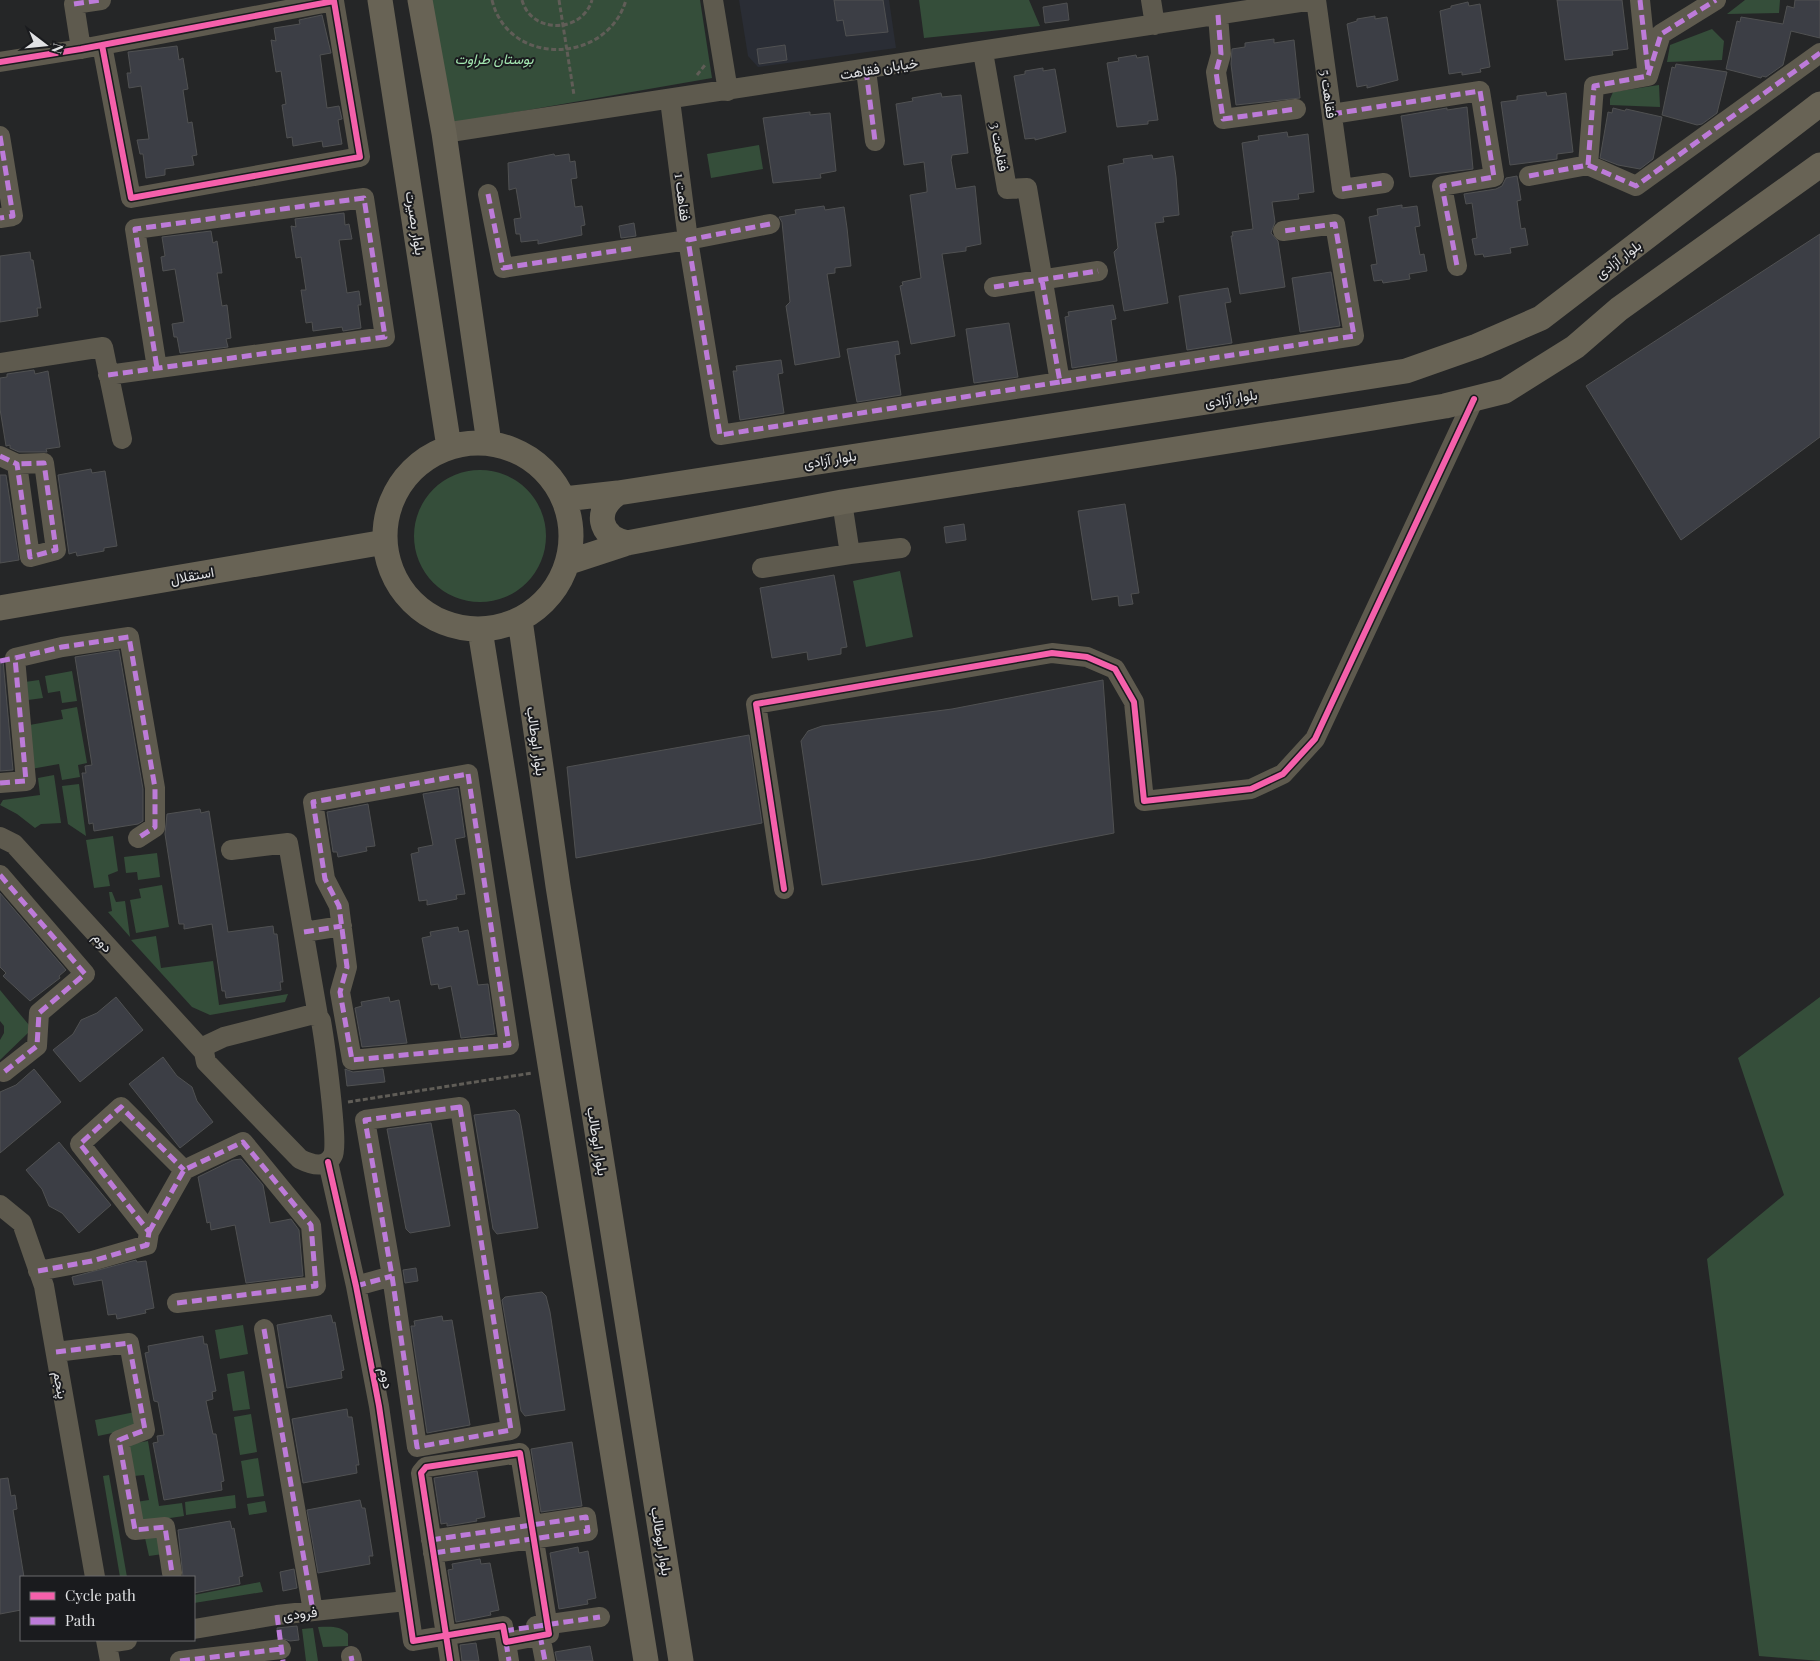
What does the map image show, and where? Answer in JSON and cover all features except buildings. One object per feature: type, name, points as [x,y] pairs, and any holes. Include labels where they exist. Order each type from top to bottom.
[{"type":"main road","name":"بلوار بصیرت","points":[[380,0],[403,138],[449,447]]},
{"type":"main road","points":[[420,0],[444,133],[489,443]]},
{"type":"main road","name":"بلوار آزادی","points":[[564,499],[618,493],[1406,372],[1477,346],[1541,318],[1820,104]]},
{"type":"main road","points":[[403,138],[444,133]]},
{"type":"main road","points":[[568,562],[627,543],[842,502],[1357,421],[1474,399],[1505,391],[1575,347],[1619,309],[1820,165]]},
{"type":"main road","points":[[468,443],[489,443],[513,449],[534,461],[552,478],[564,499],[572,530],[568,562],[552,592],[541,606],[520,620],[501,628],[480,630],[452,626],[426,614],[405,595],[391,570],[385,542],[387,518],[395,494],[408,474],[427,458],[449,447],[468,443]]},
{"type":"main road","points":[[618,493],[603,510],[602,522],[607,532],[616,540],[627,543]]},
{"type":"main road","name":"استقلال","points":[[0,608],[385,542]]},
{"type":"main road","name":"بلوار ابوطالب","points":[[520,620],[560,896],[680,1661]]},
{"type":"main road","points":[[480,630],[646,1661]]},
{"type":"street","points":[[81,49],[74,4],[101,0]]},
{"type":"street","points":[[713,0],[728,91]]},
{"type":"street","points":[[1151,0],[1155,25]]},
{"type":"street","name":"خیابان فقاهت","points":[[444,133],[575,104],[670,100],[1315,0]]},
{"type":"street","name":"فقاهت 5","points":[[1315,0],[1342,189],[1384,183]]},
{"type":"street","points":[[1640,0],[1648,76]]},
{"type":"street","points":[[1648,76],[1661,34],[1716,0]]},
{"type":"street","points":[[0,62],[81,49],[102,45],[334,1],[360,157],[131,198],[102,45]]},
{"type":"street","points":[[1218,15],[1221,54],[1216,72],[1223,119],[1296,109]]},
{"type":"street","name":"فقاهت 3","points":[[983,52],[1007,189],[1027,188],[1042,280]]},
{"type":"street","points":[[1529,176],[1588,165],[1636,186],[1820,53]]},
{"type":"street","points":[[866,70],[875,141]]},
{"type":"street","points":[[1588,165],[1594,86],[1648,76]]},
{"type":"street","points":[[1332,114],[1480,91],[1494,177],[1442,186],[1457,266]]},
{"type":"street","name":"فقاهت 1","points":[[488,194],[503,268],[688,240],[670,100]]},
{"type":"street","points":[[0,136],[13,216],[0,218]]},
{"type":"street","points":[[108,375],[385,337],[364,198],[135,230],[157,368]]},
{"type":"street","points":[[770,224],[688,240],[720,435],[1354,336],[1335,224],[1283,231]]},
{"type":"street","points":[[994,288],[1098,271]]},
{"type":"street","points":[[1042,280],[1060,382]]},
{"type":"street","points":[[0,363],[103,347],[122,439]]},
{"type":"street","points":[[784,889],[756,704],[1052,653],[1087,657],[1115,670],[1134,702],[1144,800],[1251,789],[1283,774],[1315,739],[1474,399]]},
{"type":"street","points":[[842,502],[850,554]]},
{"type":"street","points":[[762,568],[900,548]]},
{"type":"street","points":[[0,783],[26,781],[8,660],[62,647],[129,637],[155,788],[155,827],[138,838]]},
{"type":"street","points":[[468,774],[509,1045],[352,1060],[340,992],[347,967],[342,926],[340,906],[325,879],[313,802],[468,774]]},
{"type":"street","name":"دوم","points":[[0,836],[14,844],[204,1052],[206,1062],[300,1159],[310,1164],[321,1165],[328,1162],[356,1286],[379,1406],[413,1641],[446,1636]]},
{"type":"street","points":[[231,850],[288,843],[322,1030],[335,1153],[328,1162]]},
{"type":"street","points":[[0,875],[85,974],[39,1013],[37,1046],[4,1072]]},
{"type":"street","points":[[304,932],[342,926]]},
{"type":"street","points":[[204,1052],[207,1045],[224,1037],[310,1015],[318,1016]]},
{"type":"street","points":[[149,1232],[80,1144],[121,1107],[184,1170]]},
{"type":"street","points":[[460,1107],[511,1430],[417,1447],[392,1276],[365,1120],[460,1107]]},
{"type":"street","points":[[38,1270],[92,1261],[147,1245],[149,1232],[184,1170],[243,1142],[311,1225],[316,1286],[177,1303]]},
{"type":"street","name":"پنجم","points":[[0,1205],[22,1223],[44,1286],[95,1576]]},
{"type":"street","points":[[356,1286],[392,1276]]},
{"type":"street","points":[[264,1330],[313,1611]]},
{"type":"street","points":[[56,1352],[129,1343],[145,1430],[119,1440],[135,1530],[165,1527],[172,1573]]},
{"type":"street","points":[[450,1661],[421,1473],[426,1466],[520,1453],[533,1532],[544,1630],[545,1661]]},
{"type":"street","points":[[432,1547],[533,1532]]},
{"type":"street","name":"فرودی","points":[[195,1629],[313,1611],[406,1601]]},
{"type":"street","points":[[180,1661],[282,1655],[277,1616]]},
{"type":"street","points":[[446,1636],[503,1626],[506,1645],[544,1630],[600,1617]]},
{"type":"street","points":[[107,1648],[124,1641]]},
{"type":"path","points":[[492,0],[497,15],[514,35],[540,47],[568,51],[601,38],[613,26],[626,0]]},
{"type":"path","points":[[522,0],[527,12],[538,22],[553,26],[563,26],[584,16],[592,0]]},
{"type":"path","points":[[559,0],[575,104]]},
{"type":"path","points":[[696,76],[706,65],[704,56]]},
{"type":"path","points":[[575,104],[583,93]]},
{"type":"path","points":[[564,96],[575,104]]},
{"type":"path","points":[[330,1104],[550,1070]]},
{"type":"shaded area","points":[[739,0],[889,0],[896,48],[758,67],[748,56]]},
{"type":"green space","name":"بوستان طراوت","points":[[426,0],[700,0],[712,78],[447,124]]},
{"type":"green space","points":[[919,0],[1029,0],[1040,26],[924,38]]},
{"type":"green space","points":[[1745,0],[1780,0],[1779,13],[1727,14]]},
{"type":"green space","points":[[1712,29],[1724,41],[1722,60],[1667,62],[1670,45]]},
{"type":"green space","points":[[1659,85],[1660,107],[1610,105],[1613,92]]},
{"type":"green space","points":[[759,145],[763,169],[711,178],[707,154]]},
{"type":"green space","points":[[480,470],[493,471],[505,475],[527,489],[541,511],[545,523],[545,549],[541,561],[527,583],[505,597],[493,601],[480,602],[467,601],[455,597],[433,583],[419,561],[415,549],[414,536],[415,523],[419,511],[433,489],[455,475],[467,471]]},
{"type":"green space","points":[[900,571],[913,637],[866,647],[853,581]]},
{"type":"green space","points":[[72,671],[77,701],[62,703],[60,691],[48,693],[45,676]]},
{"type":"green space","points":[[39,680],[43,698],[28,700],[25,682]]},
{"type":"green space","points":[[77,707],[87,763],[78,765],[80,777],[62,780],[59,764],[31,769],[24,726],[63,719],[61,710]]},
{"type":"green space","points":[[54,775],[61,823],[41,824],[35,828],[17,814],[0,805],[3,800],[40,795],[38,778]]},
{"type":"green space","points":[[79,784],[86,836],[68,824],[62,786]]},
{"type":"green space","points":[[113,836],[118,871],[108,875],[110,886],[94,888],[86,840]]},
{"type":"green space","points":[[157,853],[160,877],[138,880],[137,872],[126,873],[124,857]]},
{"type":"green space","points":[[162,885],[169,927],[136,933],[130,900],[141,898],[139,889]]},
{"type":"green space","points":[[109,892],[112,892],[116,902],[125,901],[130,937],[108,912],[112,911]]},
{"type":"green space","points":[[156,936],[161,968],[213,961],[219,1005],[288,994],[285,1002],[210,1015],[192,1007],[131,940]]},
{"type":"green space","points":[[0,990],[29,1025],[29,1032],[0,1060],[0,1040],[4,1033],[4,1026],[0,1021]]},
{"type":"green space","points":[[1820,997],[1820,1661],[1759,1656],[1707,1259],[1784,1195],[1738,1058]]},
{"type":"green space","points":[[243,1325],[248,1354],[220,1359],[215,1330]]},
{"type":"green space","points":[[244,1371],[250,1409],[233,1411],[227,1374]]},
{"type":"green space","points":[[135,1412],[136,1428],[98,1436],[95,1420]]},
{"type":"green space","points":[[251,1414],[257,1452],[240,1455],[234,1417]]},
{"type":"green space","points":[[148,1441],[159,1506],[182,1503],[184,1516],[142,1522],[136,1502],[149,1500],[144,1475],[134,1476],[125,1445]]},
{"type":"green space","points":[[258,1458],[264,1496],[247,1498],[241,1461]]},
{"type":"green space","points":[[109,1475],[127,1576],[120,1576],[103,1476]]},
{"type":"green space","points":[[235,1495],[236,1508],[186,1515],[185,1502]]},
{"type":"green space","points":[[265,1501],[267,1512],[249,1515],[247,1504]]},
{"type":"green space","points":[[159,1536],[163,1554],[149,1556],[145,1538]]},
{"type":"green space","points":[[260,1582],[263,1592],[195,1603],[195,1595]]},
{"type":"green space","points":[[318,1627],[334,1627],[345,1631],[348,1634],[348,1646],[323,1647]]},
{"type":"green space","points":[[313,1628],[318,1661],[306,1661],[302,1629]]},
{"type":"marked path","points":[[74,4],[101,0]]},
{"type":"marked path","points":[[1640,0],[1648,71]]},
{"type":"marked path","points":[[1529,176],[1588,165],[1594,86],[1648,76],[1661,34],[1716,0]]},
{"type":"marked path","points":[[1218,15],[1221,54],[1216,72],[1223,119],[1296,109]]},
{"type":"marked path","points":[[1588,165],[1636,186],[1820,53]]},
{"type":"marked path","points":[[866,70],[875,141]]},
{"type":"marked path","points":[[1332,114],[1480,91],[1494,177],[1442,186],[1457,266]]},
{"type":"marked path","points":[[0,136],[13,216],[0,218]]},
{"type":"marked path","points":[[1342,189],[1384,183]]},
{"type":"marked path","points":[[488,194],[503,268],[635,248]]},
{"type":"marked path","points":[[108,375],[385,337],[364,198],[135,229],[157,368]]},
{"type":"marked path","points":[[770,224],[688,240],[720,435],[1060,382]]},
{"type":"marked path","points":[[1042,280],[1060,382],[1354,336],[1335,224],[1283,231]]},
{"type":"marked path","points":[[994,287],[1098,271]]},
{"type":"marked path","points":[[0,456],[17,464],[30,557],[56,550],[44,463],[17,464]]},
{"type":"marked path","points":[[0,783],[26,781],[15,658],[62,647],[129,637],[155,788],[155,827],[138,838]]},
{"type":"marked path","points":[[0,661],[15,658]]},
{"type":"marked path","points":[[468,774],[509,1045],[352,1060],[340,992],[347,967],[339,906],[325,879],[313,802],[468,774]]},
{"type":"marked path","points":[[0,875],[85,974],[39,1013],[37,1046],[4,1072]]},
{"type":"marked path","points":[[304,932],[342,926]]},
{"type":"marked path","points":[[38,1271],[92,1261],[147,1245],[149,1232],[80,1144],[121,1107],[184,1170]]},
{"type":"marked path","points":[[460,1107],[511,1430],[417,1447],[392,1276],[365,1120],[460,1107]]},
{"type":"marked path","points":[[149,1232],[184,1170],[243,1142],[311,1225],[316,1286],[177,1303]]},
{"type":"marked path","points":[[356,1286],[392,1276]]},
{"type":"marked path","points":[[264,1329],[313,1611]]},
{"type":"marked path","points":[[56,1352],[129,1343],[145,1430],[119,1440],[135,1530],[165,1527],[172,1573]]},
{"type":"marked path","points":[[431,1540],[586,1517],[588,1531],[433,1553]]},
{"type":"marked path","points":[[277,1615],[283,1661]]},
{"type":"marked path","points":[[504,1631],[600,1617]]},
{"type":"marked path","points":[[540,1635],[545,1661]]},
{"type":"marked path","points":[[506,1642],[509,1661]]},
{"type":"marked path","points":[[180,1661],[281,1649]]},
{"type":"marked path","points":[[351,1656],[352,1661]]},
{"type":"cycle path","points":[[0,62],[81,49],[334,1],[360,157],[131,198],[102,45]]},
{"type":"cycle path","points":[[784,889],[756,704],[1052,653],[1087,657],[1115,669],[1134,702],[1144,801],[1251,789],[1283,774],[1315,739],[1474,399]]},
{"type":"cycle path","points":[[328,1162],[356,1286],[379,1406],[413,1641],[503,1626],[506,1642],[549,1634],[520,1453],[426,1467],[421,1473],[446,1635],[450,1661]]}]
